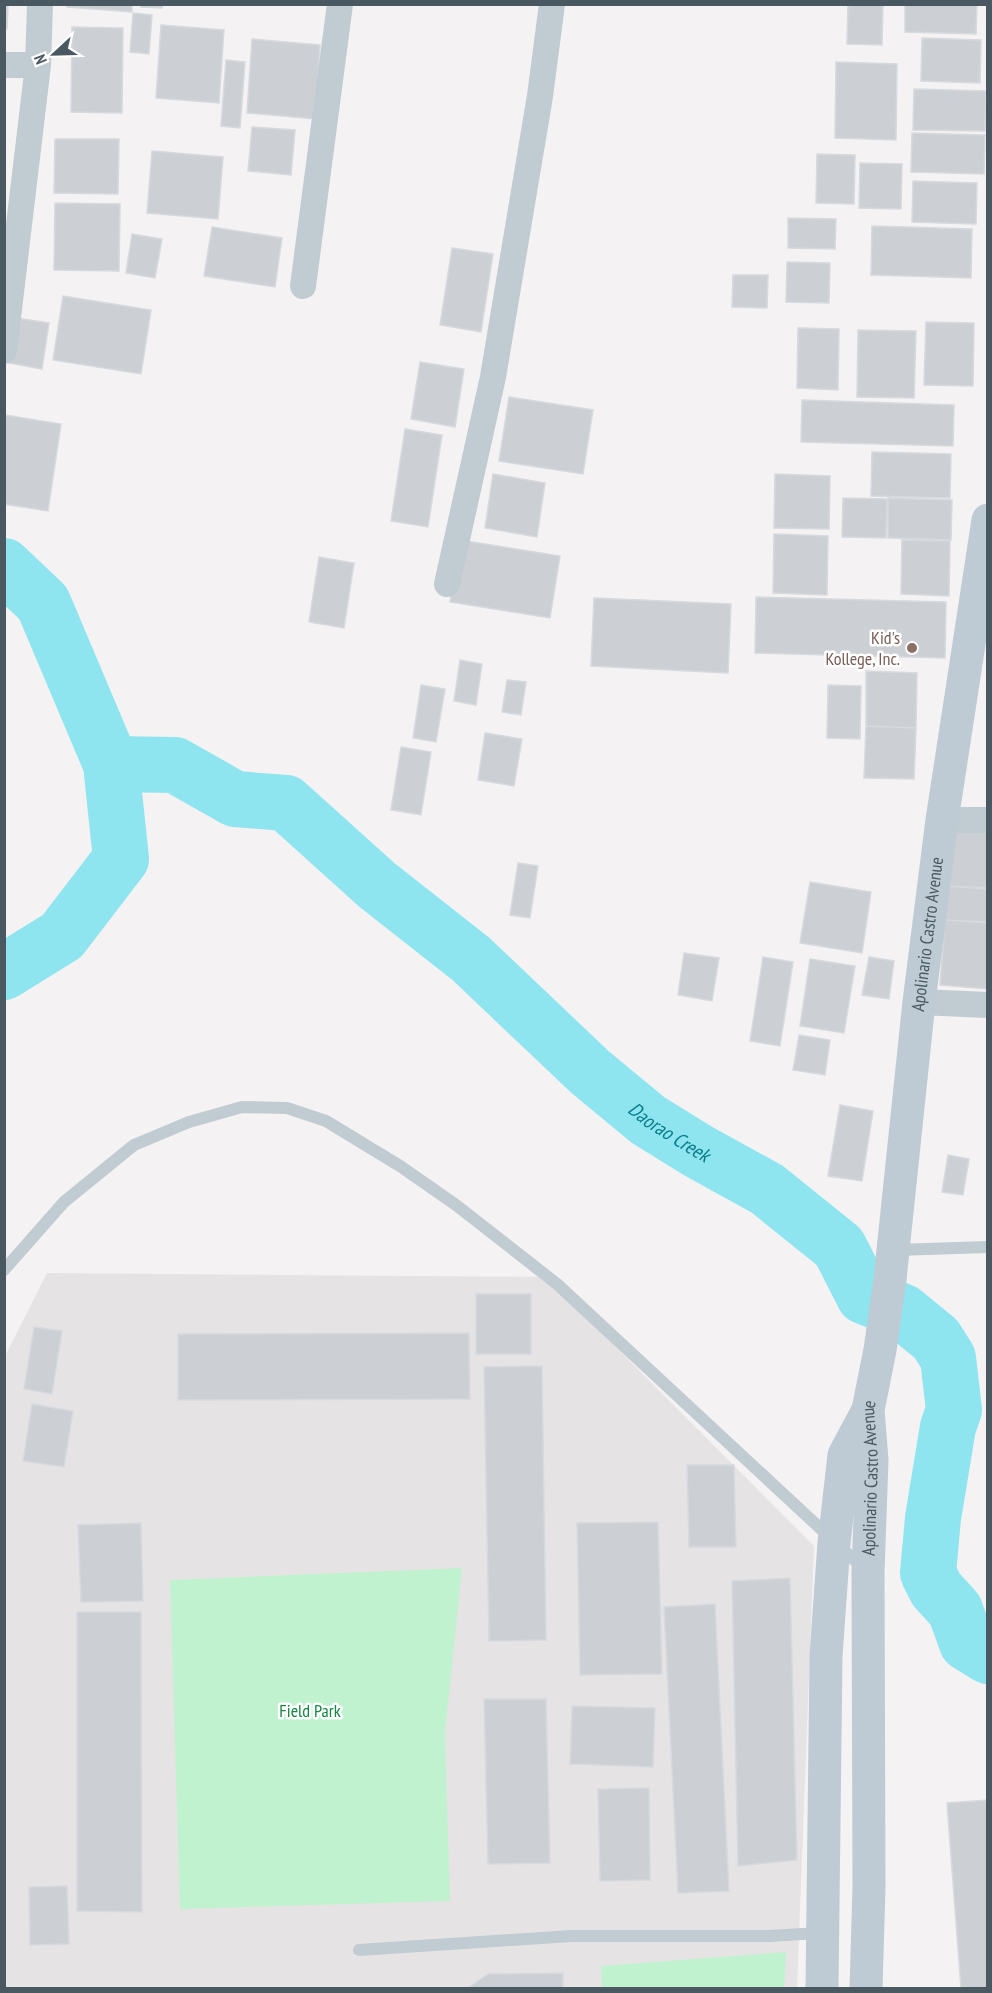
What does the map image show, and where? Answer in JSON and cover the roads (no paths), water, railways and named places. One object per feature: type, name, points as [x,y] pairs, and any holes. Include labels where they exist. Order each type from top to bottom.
[{"type":"main road","name":"Apolinario Castro Avenue","points":[[866,1989],[869,1887],[868,1573],[872,1460],[868,1410],[880,1350],[892,1264],[919,1002],[942,820],[987,520]]},
{"type":"main road","name":"Apolinario Castro Avenue","points":[[822,1989],[826,1656],[834,1543],[844,1455],[868,1410]]},
{"type":"street","points":[[4,351],[38,65],[40,4]]},
{"type":"street","points":[[303,286],[340,4]]},
{"type":"street","points":[[447,584],[493,376],[540,96],[552,4]]},
{"type":"street","points":[[4,65],[38,65]]},
{"type":"street","points":[[942,820],[987,820]]},
{"type":"street","points":[[919,1002],[987,1005]]},
{"type":"lane","points":[[4,1270],[64,1202],[134,1144],[189,1122],[242,1107],[287,1108],[326,1121],[400,1166],[456,1204],[558,1284],[868,1573]]},
{"type":"lane","points":[[892,1264],[987,1246]]},
{"type":"lane","points":[[359,1950],[571,1936],[769,1936],[824,1933]]},
{"type":"waterway","points":[[4,566],[43,603],[111,764],[121,859],[62,936],[4,972]]},
{"type":"waterway","name":"Daorao Creek","points":[[111,764],[175,765],[235,799],[286,803],[377,885],[471,959],[590,1072],[648,1120],[767,1189],[839,1247],[864,1296],[903,1312],[936,1339],[948,1358],[954,1410],[948,1427],[933,1518],[928,1573],[936,1589],[955,1610],[967,1643],[988,1656]]},
{"type":"place","name":"Kid's Kollege, Inc.","points":[[912,648]]},
{"type":"park label","name":"Field Park","points":[[310,1711]]}]
